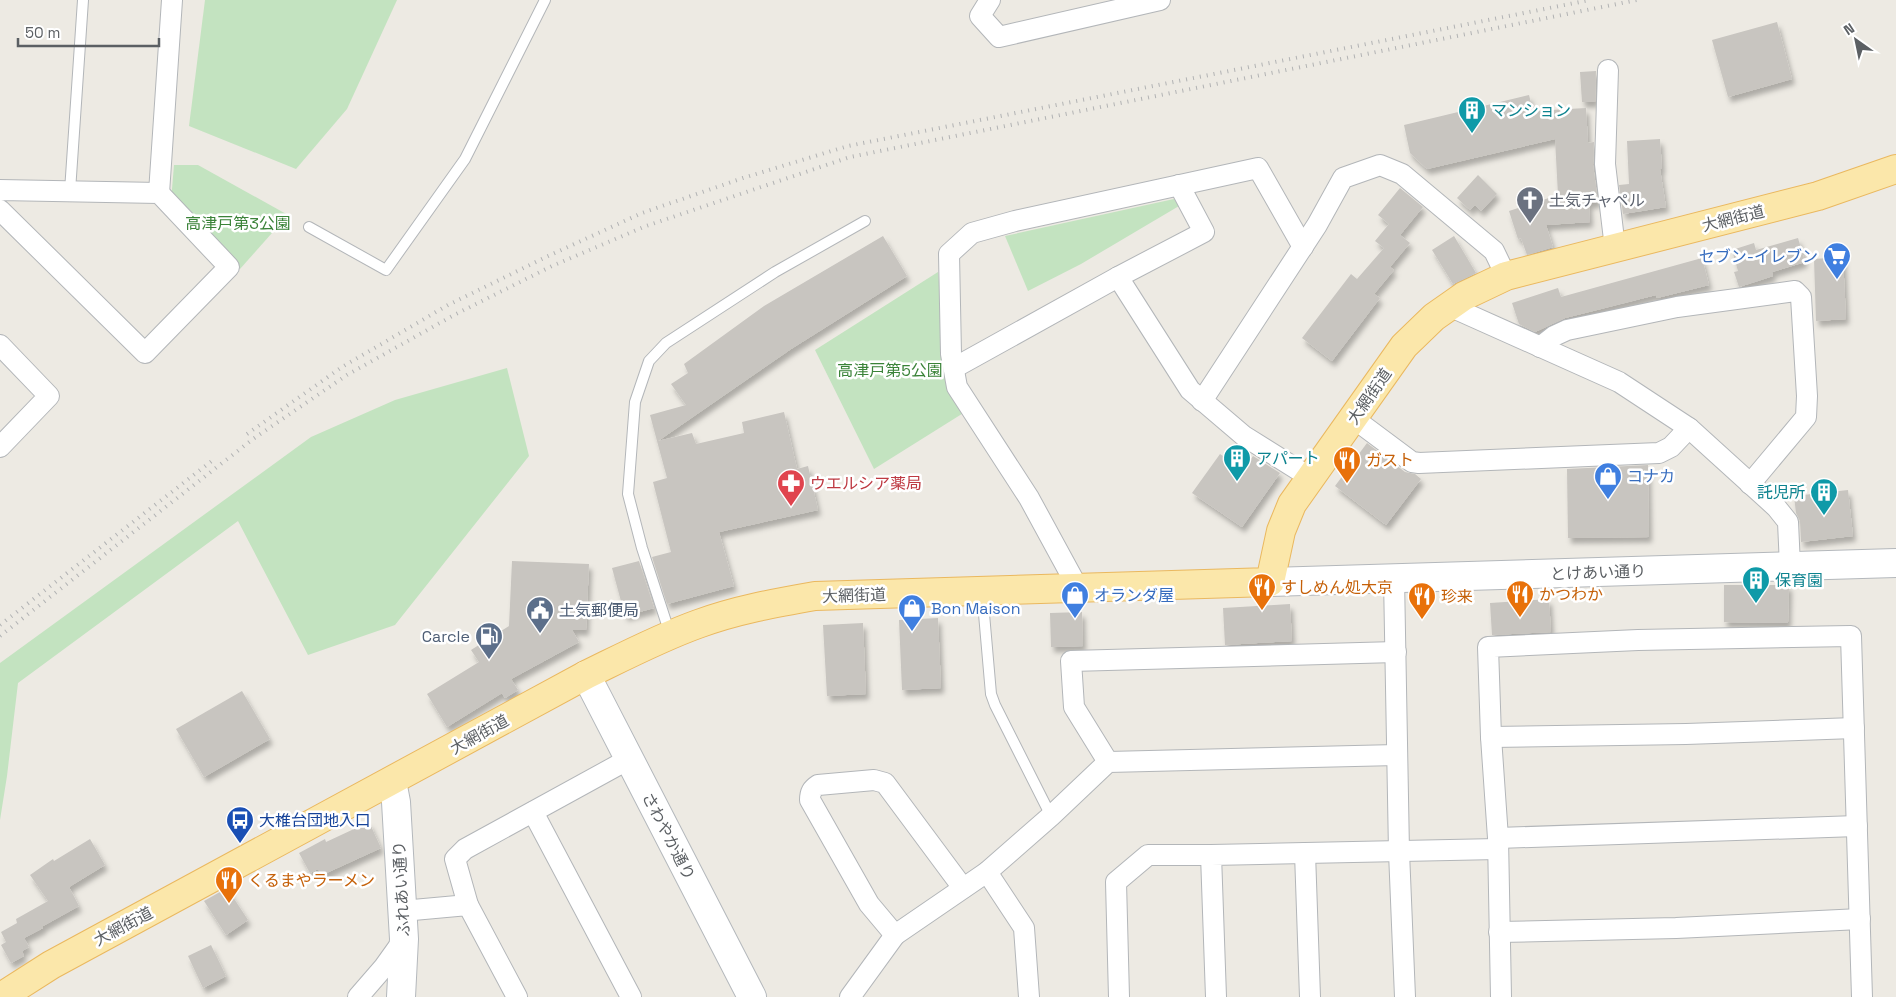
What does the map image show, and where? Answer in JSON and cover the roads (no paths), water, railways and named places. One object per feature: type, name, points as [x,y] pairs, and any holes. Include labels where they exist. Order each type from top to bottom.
[{"type":"main road","name":"大網街道","points":[[1,997],[51,965],[586,675],[649,643],[700,623],[759,606],[815,596],[1270,582],[1281,531],[1292,504],[1404,346],[1434,317],[1464,296],[1506,276],[1818,196],[1896,169]]},
{"type":"street","points":[[159,193],[172,0]]},
{"type":"street","points":[[990,0],[980,16],[999,37],[1160,0]]},
{"type":"street","points":[[1084,17],[1094,0]]},
{"type":"street","points":[[1608,70],[1605,164],[1616,248]]},
{"type":"street","points":[[1202,401],[1303,247],[1343,178],[1380,165],[1402,174],[1494,251],[1506,276]]},
{"type":"street","points":[[1078,588],[1029,498],[957,387],[952,354],[949,254],[972,233],[1258,168],[1303,247]]},
{"type":"street","points":[[954,368],[1118,277],[1204,232],[1179,185]]},
{"type":"street","points":[[0,190],[159,193],[229,267],[145,353],[0,210]]},
{"type":"street","points":[[1118,277],[1190,390],[1244,436],[1311,478]]},
{"type":"street","points":[[1540,347],[1554,336],[1567,330],[1677,307],[1795,291],[1801,297],[1807,396],[1806,417],[1750,484]]},
{"type":"street","points":[[1449,306],[1619,382],[1690,428],[1776,508],[1788,522],[1790,566]]},
{"type":"street","points":[[0,345],[50,396],[0,447]]},
{"type":"street","points":[[1353,418],[1412,462],[1419,463],[1659,453],[1671,447],[1690,428]]},
{"type":"street","name":"とけあい通り","points":[[1270,582],[1896,563]]},
{"type":"street","points":[[1394,578],[1399,852],[1405,997]]},
{"type":"street","points":[[1501,997],[1498,843],[1491,737],[1488,647],[1638,640],[1851,636],[1862,997]]},
{"type":"street","points":[[1108,762],[1074,708],[1071,662],[1396,652]]},
{"type":"street","name":"さわやか通り","points":[[586,675],[752,997]]},
{"type":"street","points":[[1491,737],[1676,734],[1854,728]]},
{"type":"street","points":[[850,997],[895,935],[987,872],[1051,816],[1108,762],[1397,755]]},
{"type":"street","points":[[517,997],[468,905],[455,859],[465,849],[629,759]]},
{"type":"street","points":[[895,935],[869,904],[810,800],[810,793],[818,784],[874,780],[885,783],[963,888]]},
{"type":"street","name":"ふれあい通り","points":[[392,781],[396,802],[404,939],[401,997]]},
{"type":"street","points":[[533,812],[631,997]]},
{"type":"street","points":[[1119,997],[1116,882],[1148,856],[1399,852],[1498,843],[1857,826]]},
{"type":"street","points":[[1305,853],[1310,997]]},
{"type":"street","points":[[1211,856],[1216,997]]},
{"type":"street","points":[[987,872],[1024,928],[1029,997]]},
{"type":"street","points":[[402,911],[468,905]]},
{"type":"street","points":[[1499,932],[1676,928],[1860,919]]},
{"type":"street","points":[[358,997],[384,967],[404,939]]},
{"type":"lane","points":[[70,191],[83,0]]},
{"type":"lane","points":[[309,227],[386,270],[466,159],[545,0]]},
{"type":"lane","points":[[670,635],[642,548],[628,494],[635,402],[649,361],[666,343],[775,272],[865,221]]},
{"type":"lane","points":[[982,590],[992,694],[995,705],[1051,816]]},
{"type":"railway","points":[[247,434],[342,367],[448,305],[642,213],[743,178],[848,146],[1590,0]]},
{"type":"railway","points":[[0,636],[253,439],[347,375],[454,315],[552,266],[646,226],[850,157],[1637,0]]},
{"type":"railway","points":[[0,625],[213,460]]},
{"type":"place","name":"マンション","points":[[1472,134]]},
{"type":"place","name":"土気チャペル","points":[[1530,224]]},
{"type":"place","name":"セブン-イレブン","points":[[1837,280]]},
{"type":"place","name":"アパート","points":[[1237,482]]},
{"type":"place","name":"ガスト","points":[[1347,484]]},
{"type":"place","name":"コナカ","points":[[1608,500]]},
{"type":"place","name":"ウエルシア薬局","points":[[791,507]]},
{"type":"place","name":"託児所","points":[[1824,516]]},
{"type":"place","name":"保育園","points":[[1756,604]]},
{"type":"place","name":"すしめん処大京","points":[[1262,611]]},
{"type":"place","name":"かつわか","points":[[1520,618]]},
{"type":"place","name":"オランダ屋","points":[[1075,619]]},
{"type":"place","name":"珍来","points":[[1422,620]]},
{"type":"place","name":"Bon Maison","points":[[912,632]]},
{"type":"place","name":"土気郵便局","points":[[540,634]]},
{"type":"place","name":"Carcle","points":[[489,660]]},
{"type":"place","name":"大椎台団地入口","points":[[240,844]]},
{"type":"place","name":"くるまやラーメン","points":[[229,904]]},
{"type":"park label","name":"高津戸第3公園","points":[[238,223]]},
{"type":"park label","name":"高津戸第5公園","points":[[890,370]]}]
